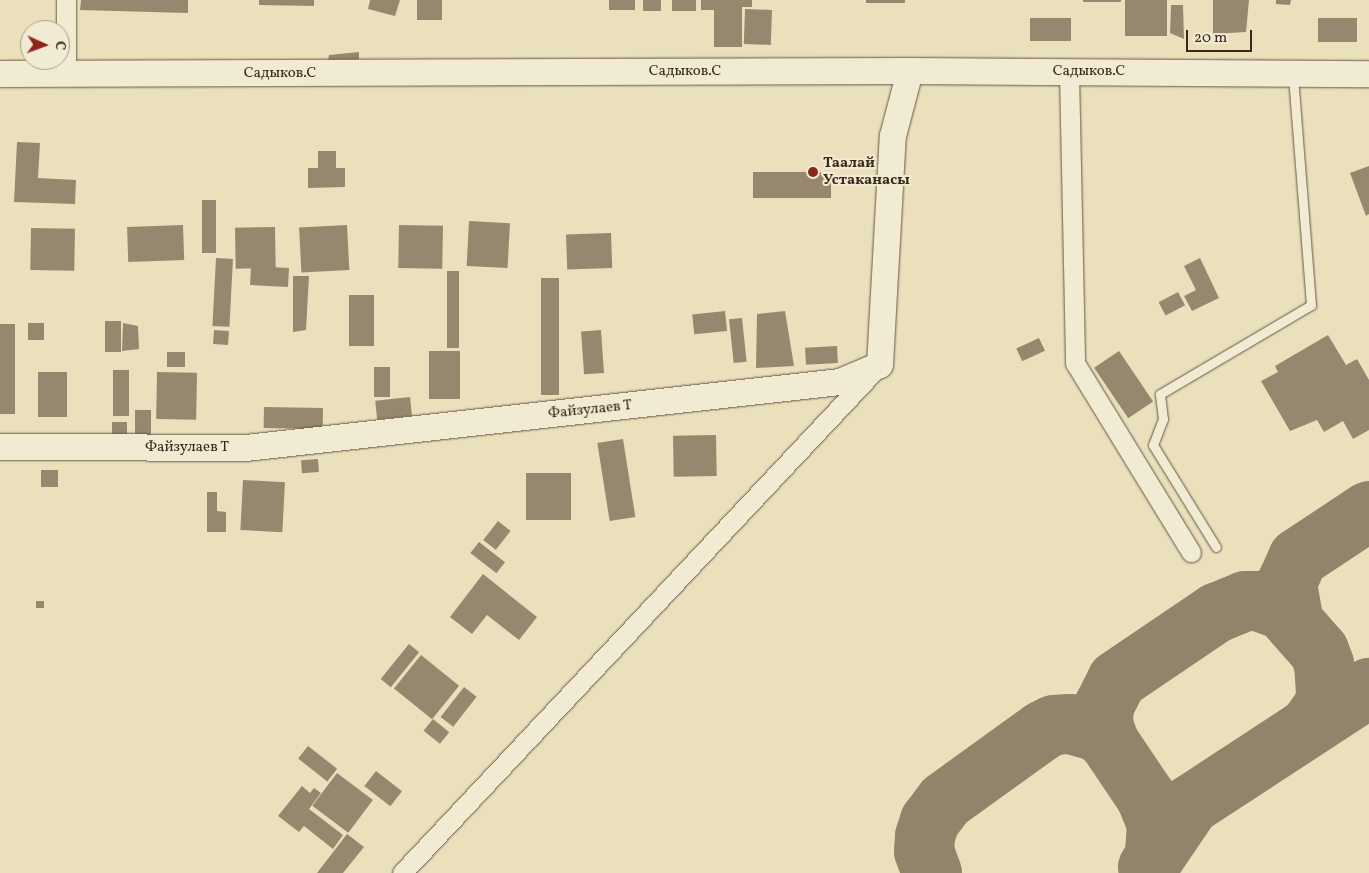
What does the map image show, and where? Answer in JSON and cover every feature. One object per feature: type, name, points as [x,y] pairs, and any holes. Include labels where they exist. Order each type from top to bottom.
[{"type":"main road","name":"Садыков.С","points":[[0,74],[910,70],[1369,74]]},
{"type":"main road","points":[[880,365],[893,136],[910,70]]},
{"type":"main road","name":"Файзулаев Т","points":[[0,447],[246,448],[840,382],[880,365]]},
{"type":"street","points":[[66,0],[66,75]]},
{"type":"street","points":[[1070,72],[1075,363],[1192,552]]},
{"type":"street","points":[[402,873],[880,365]]},
{"type":"lane","points":[[1216,547],[1153,446],[1163,419],[1160,394],[1311,305],[1293,73]]},
{"type":"building","points":[[81,0],[188,0],[188,13],[80,10]]},
{"type":"building","points":[[259,0],[314,0],[314,6],[259,5]]},
{"type":"building","points":[[370,0],[400,0],[395,16],[368,9]]},
{"type":"building","points":[[417,0],[442,0],[442,20],[417,20]]},
{"type":"building","points":[[609,0],[635,0],[635,10],[609,10]]},
{"type":"building","points":[[643,0],[661,0],[661,11],[643,11]]},
{"type":"building","points":[[672,0],[696,0],[696,11],[672,11]]},
{"type":"building","points":[[701,0],[752,0],[752,7],[742,7],[742,47],[714,47],[714,10],[701,10]]},
{"type":"building","points":[[866,0],[905,0],[905,3],[866,3]]},
{"type":"building","points":[[1083,0],[1121,0],[1121,2],[1083,2]]},
{"type":"building","points":[[1125,0],[1167,0],[1167,36],[1125,36]]},
{"type":"building","points":[[1213,0],[1249,0],[1246,32],[1213,34]]},
{"type":"building","points":[[1276,0],[1291,0],[1290,5],[1276,4]]},
{"type":"building","points":[[1171,5],[1183,5],[1184,39],[1170,33]]},
{"type":"building","points":[[745,9],[772,10],[771,45],[744,44]]},
{"type":"building","points":[[1030,18],[1071,18],[1071,41],[1030,41]]},
{"type":"building","points":[[1318,18],[1357,18],[1357,42],[1318,42]]},
{"type":"building","points":[[359,52],[359,72],[327,68],[329,55]]},
{"type":"building","points":[[17,142],[40,143],[38,178],[76,180],[75,204],[14,202]]},
{"type":"building","points":[[318,151],[336,151],[336,168],[345,168],[345,187],[308,188],[308,168],[318,168]]},
{"type":"building","points":[[1369,166],[1369,214],[1366,216],[1350,173]]},
{"type":"building","points":[[753,172],[831,172],[831,198],[753,198]]},
{"type":"building","points":[[202,200],[216,200],[216,253],[202,253]]},
{"type":"building","points":[[469,221],[510,223],[508,268],[467,266]]},
{"type":"building","points":[[183,225],[184,260],[128,262],[127,227]]},
{"type":"building","points":[[347,225],[349,270],[301,272],[299,228]]},
{"type":"building","points":[[399,225],[443,226],[442,269],[398,268]]},
{"type":"building","points":[[275,227],[276,268],[236,269],[235,228]]},
{"type":"building","points":[[31,228],[75,229],[74,271],[30,270]]},
{"type":"building","points":[[611,233],[612,268],[567,270],[566,235]]},
{"type":"building","points":[[216,258],[233,259],[229,327],[212,326]]},
{"type":"building","points":[[1200,258],[1219,298],[1192,311],[1184,296],[1196,290],[1184,266]]},
{"type":"building","points":[[251,266],[289,268],[288,287],[250,285]]},
{"type":"building","points":[[447,271],[459,271],[459,348],[447,348]]},
{"type":"building","points":[[293,276],[309,276],[306,330],[293,332]]},
{"type":"building","points":[[541,278],[559,278],[559,395],[541,395]]},
{"type":"building","points":[[1178,292],[1185,305],[1166,316],[1159,302]]},
{"type":"building","points":[[349,295],[374,295],[374,346],[349,346]]},
{"type":"building","points":[[725,311],[727,331],[694,334],[692,314]]},
{"type":"building","points":[[785,311],[794,366],[756,368],[757,314]]},
{"type":"building","points":[[742,318],[747,362],[734,363],[729,319]]},
{"type":"building","points":[[105,321],[121,321],[121,352],[105,352]]},
{"type":"building","points":[[28,323],[44,323],[44,340],[28,340]]},
{"type":"building","points":[[123,323],[138,326],[139,349],[122,351]]},
{"type":"building","points":[[0,324],[15,324],[15,414],[0,414]]},
{"type":"building","points":[[214,330],[229,331],[228,345],[213,344]]},
{"type":"building","points":[[601,330],[604,373],[584,374],[581,331]]},
{"type":"building","points":[[1328,335],[1346,365],[1357,359],[1369,380],[1369,430],[1353,439],[1343,421],[1324,432],[1317,420],[1290,431],[1261,381],[1278,372],[1275,366]]},
{"type":"building","points":[[1039,338],[1045,351],[1022,361],[1016,349]]},
{"type":"building","points":[[837,346],[838,363],[806,365],[805,348]]},
{"type":"building","points":[[429,351],[460,351],[460,399],[429,399]]},
{"type":"building","points":[[1119,351],[1153,402],[1128,418],[1094,368]]},
{"type":"building","points":[[167,352],[185,352],[185,367],[167,367]]},
{"type":"building","points":[[374,367],[390,367],[390,397],[374,397]]},
{"type":"building","points":[[113,370],[129,370],[129,416],[113,416]]},
{"type":"building","points":[[38,372],[67,372],[67,417],[38,417]]},
{"type":"building","points":[[157,372],[197,373],[196,420],[156,419]]},
{"type":"building","points":[[410,397],[412,416],[377,420],[375,401]]},
{"type":"building","points":[[264,407],[323,408],[323,429],[264,428]]},
{"type":"building","points":[[135,410],[151,410],[151,435],[135,435]]},
{"type":"building","points":[[112,422],[127,422],[127,435],[112,435]]},
{"type":"building","points":[[716,435],[717,476],[674,477],[673,436]]},
{"type":"building","points":[[623,439],[635,517],[610,521],[597,443]]},
{"type":"building","points":[[318,459],[319,472],[302,473],[301,460]]},
{"type":"building","points":[[41,470],[58,470],[58,487],[41,487]]},
{"type":"building","points":[[526,473],[571,473],[571,520],[526,520]]},
{"type":"building","points":[[243,480],[285,482],[282,532],[240,530]]},
{"type":"building","points":[[207,492],[217,492],[217,511],[226,512],[226,532],[207,532]]},
{"type":"building","points":[[498,521],[511,531],[496,550],[483,540]]},
{"type":"building","points":[[479,542],[505,562],[496,573],[470,553]]},
{"type":"building","points":[[483,574],[537,617],[519,640],[487,615],[472,634],[450,617]]},
{"type":"building","points":[[36,601],[44,601],[44,608],[36,608]]},
{"type":"building","points":[[409,644],[419,652],[391,687],[381,679]]},
{"type":"building","points":[[421,655],[459,686],[432,719],[394,688]]},
{"type":"building","points":[[464,687],[477,697],[453,727],[441,717]]},
{"type":"building","points":[[433,719],[449,732],[440,744],[424,731]]},
{"type":"building","points":[[308,746],[337,769],[327,781],[298,759]]},
{"type":"building","points":[[376,771],[402,791],[390,806],[364,786]]},
{"type":"building","points":[[337,773],[373,800],[348,833],[312,806]]},
{"type":"building","points":[[302,786],[310,793],[314,788],[321,793],[309,809],[343,835],[333,849],[304,826],[299,832],[278,816]]},
{"type":"building","points":[[347,834],[364,847],[343,873],[317,873]]},
{"type":"taxiway","points":[[1293,618],[1287,583],[1298,558],[1369,511]]},
{"type":"taxiway","points":[[1109,742],[1103,723],[1104,706],[1117,680],[1216,613],[1245,601],[1258,601],[1283,610],[1319,651],[1324,664],[1326,694],[1324,706],[1309,727]]},
{"type":"taxiway","points":[[1148,867],[1190,805],[1369,688]]},
{"type":"taxiway","points":[[932,873],[924,851],[925,836],[930,821],[945,801],[1042,731],[1054,725],[1070,724],[1098,732],[1109,742],[1146,797],[1157,824],[1155,854]]},
{"type":"place","name":"Таалай Устаканасы","points":[[813,172]]}]
